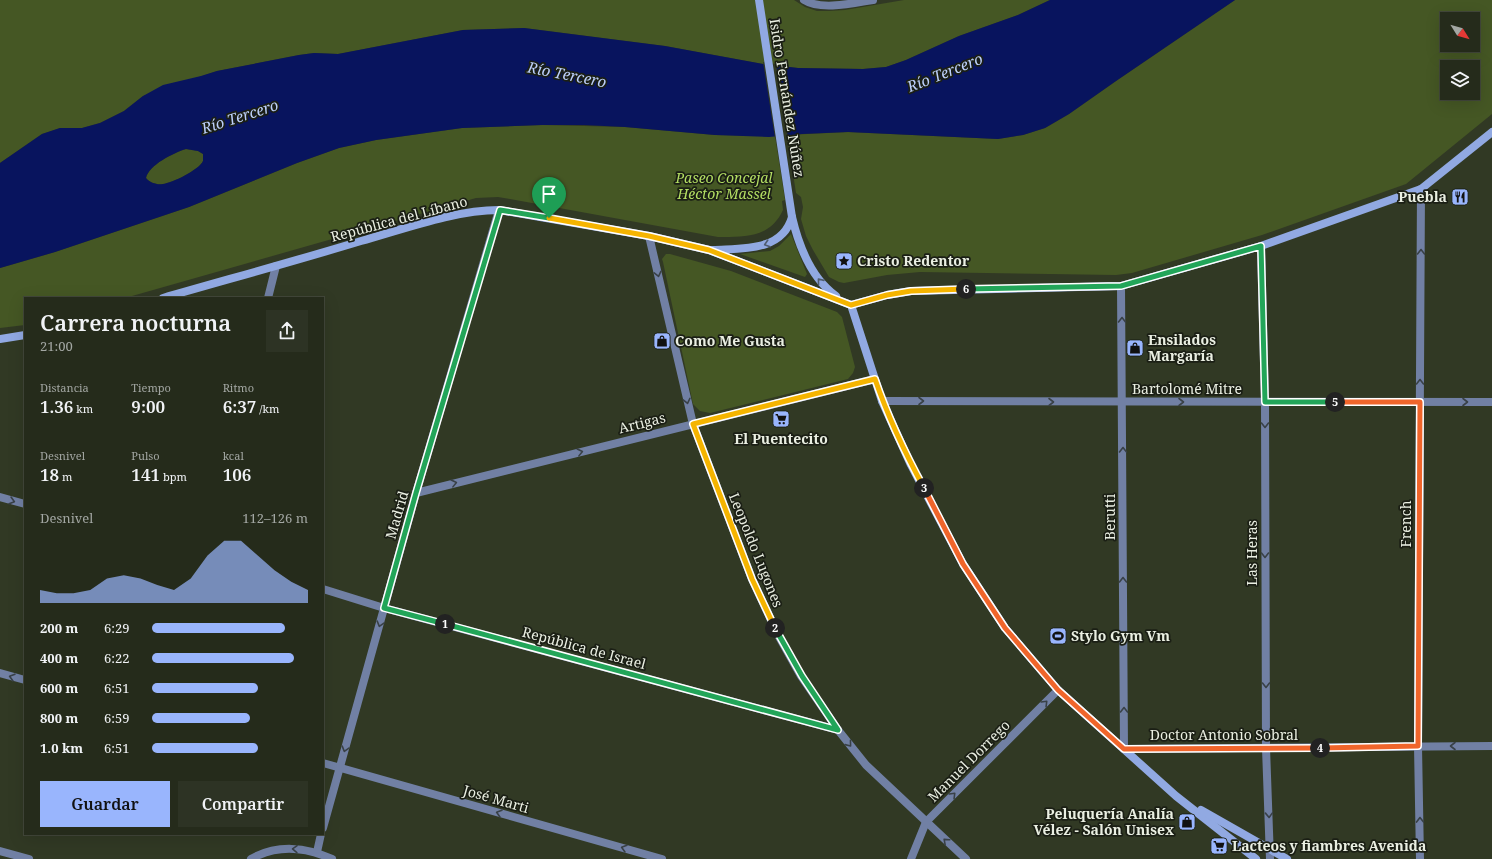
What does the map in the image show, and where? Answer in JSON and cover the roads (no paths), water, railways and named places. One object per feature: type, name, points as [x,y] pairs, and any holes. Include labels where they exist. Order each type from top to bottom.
[{"type":"main road","name":"Isidro Fernández Núñez","points":[[759,0],[792,217]]},
{"type":"main road","points":[[851,305],[887,295],[911,291],[1121,286],[1261,246],[1421,189],[1492,132]]},
{"type":"main road","name":"República del Líbano","points":[[167,297],[422,224],[469,212],[500,210],[649,236],[709,250],[851,305]]},
{"type":"main road","points":[[709,250],[746,248],[770,243],[783,234],[791,223],[792,217]]},
{"type":"main road","points":[[792,217],[804,254],[814,272],[829,291],[851,305],[882,401],[911,465],[963,564],[1005,628],[1058,690],[1176,796],[1256,859]]},
{"type":"main road","points":[[0,339],[24,335]]},
{"type":"main road","points":[[1176,796],[1287,859]]},
{"type":"street","points":[[804,0],[818,5],[828,6],[873,0]]},
{"type":"street","name":"French","points":[[1420,859],[1418,746],[1421,189]]},
{"type":"street","name":"Madrid","points":[[324,824],[416,493],[500,210]]},
{"type":"street","name":"Leopoldo Lugones","points":[[649,236],[693,424],[752,579],[777,633],[802,676],[838,730],[866,765],[966,859]]},
{"type":"street","name":"Las Heras","points":[[1261,246],[1265,402],[1266,748],[1270,859]]},
{"type":"street","points":[[268,297],[276,266]]},
{"type":"street","name":"Berutti","points":[[1121,286],[1124,749]]},
{"type":"street","name":"Artigas","points":[[416,493],[875,379]]},
{"type":"street","name":"Bartolomé Mitre","points":[[882,401],[1492,402]]},
{"type":"street","points":[[0,497],[24,504]]},
{"type":"street","name":"República de Israel","points":[[324,589],[384,608],[838,730]]},
{"type":"street","points":[[0,673],[24,680]]},
{"type":"street","name":"Manuel Dorrego","points":[[912,859],[926,822],[1058,690]]},
{"type":"street","name":"Doctor Antonio Sobral","points":[[1124,749],[1492,746]]},
{"type":"street","name":"José Marti","points":[[324,763],[662,859]]},
{"type":"street","points":[[316,852],[321,835]]},
{"type":"street","points":[[250,859],[257,855],[277,849],[297,848],[316,852],[332,859]]},
{"type":"street","points":[[0,851],[29,859]]},
{"type":"water","name":"Río Tercero","points":[[1050,0],[1235,0],[1069,114],[1045,128],[1023,135],[998,139],[848,132],[769,137],[715,135],[584,125],[462,128],[376,140],[339,148],[297,163],[189,207],[55,252],[0,268],[0,163],[42,134],[60,128],[82,128],[100,123],[124,111],[143,96],[163,85],[217,71],[299,55],[314,53],[338,54],[463,30],[524,28],[665,46],[763,64],[798,68],[863,69],[886,67],[906,60],[959,36],[1018,15]],"holes":[[[186,149],[198,151],[203,154],[203,161],[201,165],[185,176],[161,184],[156,184],[146,178],[148,173],[157,164],[175,153]]]},
{"type":"place","name":"Puebla","points":[[1460,197]]},
{"type":"place","name":"Cristo Redentor","points":[[844,261]]},
{"type":"place","name":"Como Me Gusta","points":[[662,341]]},
{"type":"place","name":"Ensilados Margaría","points":[[1135,348]]},
{"type":"place","name":"El Puentecito","points":[[781,419]]},
{"type":"place","name":"Stylo Gym Vm","points":[[1058,636]]},
{"type":"place","name":"Peluquería Analía Vélez - Salón Unisex","points":[[1187,822]]},
{"type":"place","name":"Lacteos y fiambres Avenida","points":[[1219,846]]},
{"type":"park label","name":"Paseo Concejal Héctor Massel","points":[[724,186]]}]
